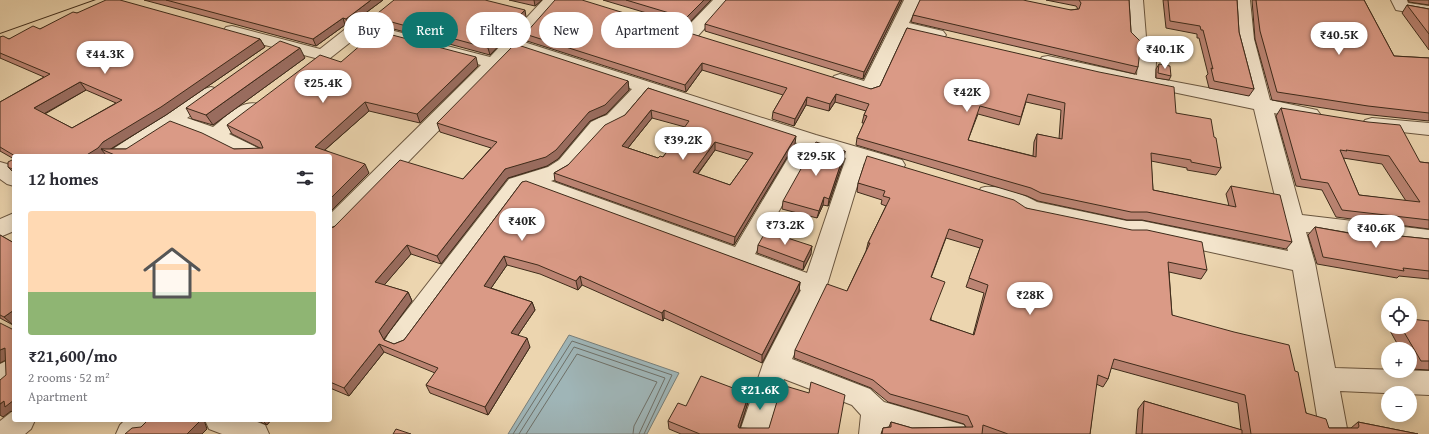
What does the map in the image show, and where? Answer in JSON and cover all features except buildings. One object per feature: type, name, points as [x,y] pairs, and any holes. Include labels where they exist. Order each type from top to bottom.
[{"type":"main road","points":[[0,31],[88,0]]},
{"type":"main road","points":[[0,40],[119,1]]},
{"type":"street","points":[[708,40],[682,32],[722,0]]},
{"type":"street","points":[[826,75],[870,89],[912,0]]},
{"type":"street","points":[[1135,0],[1138,39],[1148,47],[1145,82]]},
{"type":"street","points":[[1242,0],[1245,39],[1303,263],[1334,434]]},
{"type":"street","points":[[1399,0],[1402,7],[1429,11]]},
{"type":"street","points":[[531,19],[539,8]]},
{"type":"street","points":[[215,26],[323,54]]},
{"type":"street","points":[[899,26],[957,40]]},
{"type":"street","points":[[394,37],[493,63]]},
{"type":"street","points":[[304,69],[344,39]]},
{"type":"street","points":[[263,58],[282,44]]},
{"type":"street","points":[[332,226],[509,48]]},
{"type":"street","points":[[525,48],[809,140],[916,171]]},
{"type":"street","points":[[1032,57],[1263,106],[1330,117]]},
{"type":"street","points":[[121,154],[174,120],[225,84]]},
{"type":"street","points":[[398,340],[516,184],[555,172],[566,165],[598,126],[614,120],[644,87]]},
{"type":"street","points":[[215,135],[266,97]]},
{"type":"street","points":[[174,120],[215,135],[254,154]]},
{"type":"street","points":[[1353,121],[1429,129]]},
{"type":"street","points":[[742,257],[809,140]]},
{"type":"street","points":[[753,434],[776,364],[815,285],[857,154]]},
{"type":"street","points":[[0,169],[12,178]]},
{"type":"street","points":[[528,180],[742,257],[815,285]]},
{"type":"street","points":[[968,187],[1020,202],[1031,209],[1128,229],[1142,229],[1303,263]]},
{"type":"street","points":[[0,229],[12,222]]},
{"type":"street","points":[[1293,222],[1429,238]]},
{"type":"street","points":[[776,364],[861,397],[868,403],[874,423],[954,434]]},
{"type":"street","points":[[0,379],[12,370]]},
{"type":"street","points":[[1323,379],[1429,383]]},
{"type":"street","points":[[5,434],[19,422]]},
{"type":"street","points":[[130,434],[141,422]]},
{"type":"street","points":[[224,422],[255,434]]},
{"type":"water","points":[[569,335],[679,373],[647,434],[508,434]]}]
